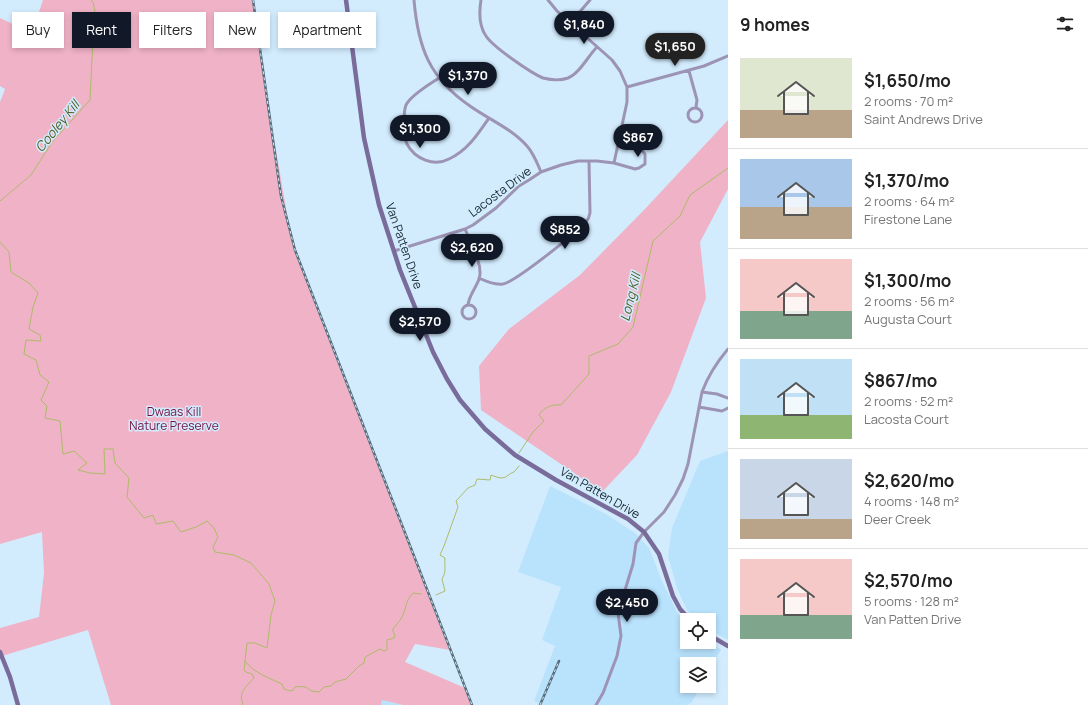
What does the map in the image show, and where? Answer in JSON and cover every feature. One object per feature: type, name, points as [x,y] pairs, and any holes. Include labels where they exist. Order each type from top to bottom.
[{"type":"street","name":"Van Patten Drive","points":[[346,0],[364,138],[379,205],[400,270],[433,352],[450,385],[467,410],[485,429],[515,455],[556,480],[628,519],[644,532],[659,554],[673,596],[684,613]]},
{"type":"street","points":[[414,0],[416,24],[422,46],[432,68],[439,78],[451,91],[469,106],[514,134],[527,145],[535,157],[541,172]]},
{"type":"street","points":[[481,0],[481,26],[485,36],[510,57],[542,77],[553,80],[568,78],[580,68],[597,47]]},
{"type":"street","points":[[548,0],[616,66],[627,87],[627,102],[614,163]]},
{"type":"street","points":[[570,23],[590,0]]},
{"type":"street","points":[[627,87],[689,71],[728,56]]},
{"type":"street","points":[[689,71],[697,100],[696,107]]},
{"type":"street","points":[[439,78],[419,92],[408,101],[406,105],[404,118],[407,143],[419,158],[439,162],[450,159],[472,142],[489,118]]},
{"type":"street","points":[[696,107],[702,111],[702,116],[699,121],[694,122],[690,120],[688,114],[690,110],[696,107]]},
{"type":"street","name":"Lacosta Drive","points":[[394,252],[465,229],[496,208],[520,185],[541,172],[561,165],[589,161],[614,163],[635,169],[645,164],[645,154],[637,145],[620,140]]},
{"type":"street","points":[[479,278],[494,284],[509,282],[537,262],[588,219],[590,213],[589,161]]},
{"type":"street","points":[[465,229],[479,264],[479,278],[468,305],[463,308],[462,312],[465,317],[470,318],[475,316],[476,311],[474,306],[468,305]]},
{"type":"street","points":[[596,705],[603,693],[618,656],[621,636],[618,613],[633,564],[636,543],[644,532],[664,512],[675,496],[688,464],[705,382],[728,349]]},
{"type":"street","points":[[702,392],[718,394],[728,398]]},
{"type":"street","points":[[699,408],[722,411],[728,408]]},
{"type":"street","points":[[716,639],[728,646]]},
{"type":"street","points":[[0,652],[10,677],[18,705]]},
{"type":"shaded area","points":[[728,451],[728,640],[716,633],[716,613],[690,613],[687,610],[677,588],[668,556],[672,528],[700,461]]},
{"type":"shaded area","points":[[550,486],[606,514],[635,533],[649,548],[662,581],[680,616],[680,649],[716,649],[716,647],[721,650],[716,659],[716,657],[680,657],[680,693],[697,693],[692,702],[687,705],[543,705],[534,701],[555,646],[542,640],[561,587],[518,572]]},
{"type":"shaded area","points":[[382,700],[403,705],[381,705]]},
{"type":"green space","name":"Dwaas Kill Nature Preserve","points":[[43,0],[253,0],[255,12],[214,12],[214,48],[260,48],[291,237],[320,317],[450,650],[415,644],[405,662],[465,688],[471,705],[403,705],[382,700],[381,705],[111,705],[88,630],[2,656],[0,652],[0,628],[39,617],[44,573],[42,532],[0,544],[0,102],[5,89],[0,86],[0,18],[12,24],[12,48],[64,48],[64,12],[39,12]]},
{"type":"green space","points":[[728,120],[728,189],[700,242],[706,298],[671,392],[637,455],[602,492],[481,410],[479,366],[509,329],[580,275],[644,210]]},
{"type":"waterway","name":"Cooley Kill","points":[[0,201],[31,175],[53,141],[90,100],[93,37],[97,20],[93,2],[91,0]]},
{"type":"waterway","name":"Long Kill","points":[[519,453],[533,432],[544,421],[539,415],[541,412],[548,407],[561,405],[589,374],[589,356],[618,344],[633,327],[653,241],[680,216],[690,195],[728,168]]},
{"type":"waterway","points":[[0,242],[9,252],[11,272],[29,283],[38,293],[33,307],[29,329],[40,335],[41,341],[26,340],[24,354],[36,360],[40,375],[49,382],[41,400],[47,406],[45,418],[60,421],[63,454],[74,451],[87,463],[78,470],[90,473],[105,474],[104,449],[113,449],[115,463],[129,478],[127,497],[144,518],[153,515],[156,524],[173,521],[181,532],[196,527],[207,521],[214,528],[218,537],[213,547],[215,552],[234,555],[251,563],[269,584],[275,601],[271,615],[267,648],[255,643],[247,643],[244,670],[252,674],[254,678],[246,686],[242,693],[242,705]]},
{"type":"waterway","name":"Long Kill","points":[[436,595],[445,591],[442,579],[445,571],[445,558],[440,555],[458,507],[456,501],[468,488],[475,485],[477,479],[490,480],[491,475],[504,478],[514,472],[519,466]]},
{"type":"waterway","name":"Long Kill","points":[[245,661],[257,672],[282,684],[284,689],[290,691],[295,687],[305,687],[311,691],[319,692],[324,687],[331,686],[335,682],[346,679],[364,663],[365,657],[380,649],[384,651],[387,650],[387,640],[394,638],[395,635],[393,629],[400,621],[407,601],[413,593],[421,594]]},
{"type":"railway","points":[[253,0],[281,196],[295,250],[472,705]]},
{"type":"railway","points":[[540,705],[559,661]]}]
